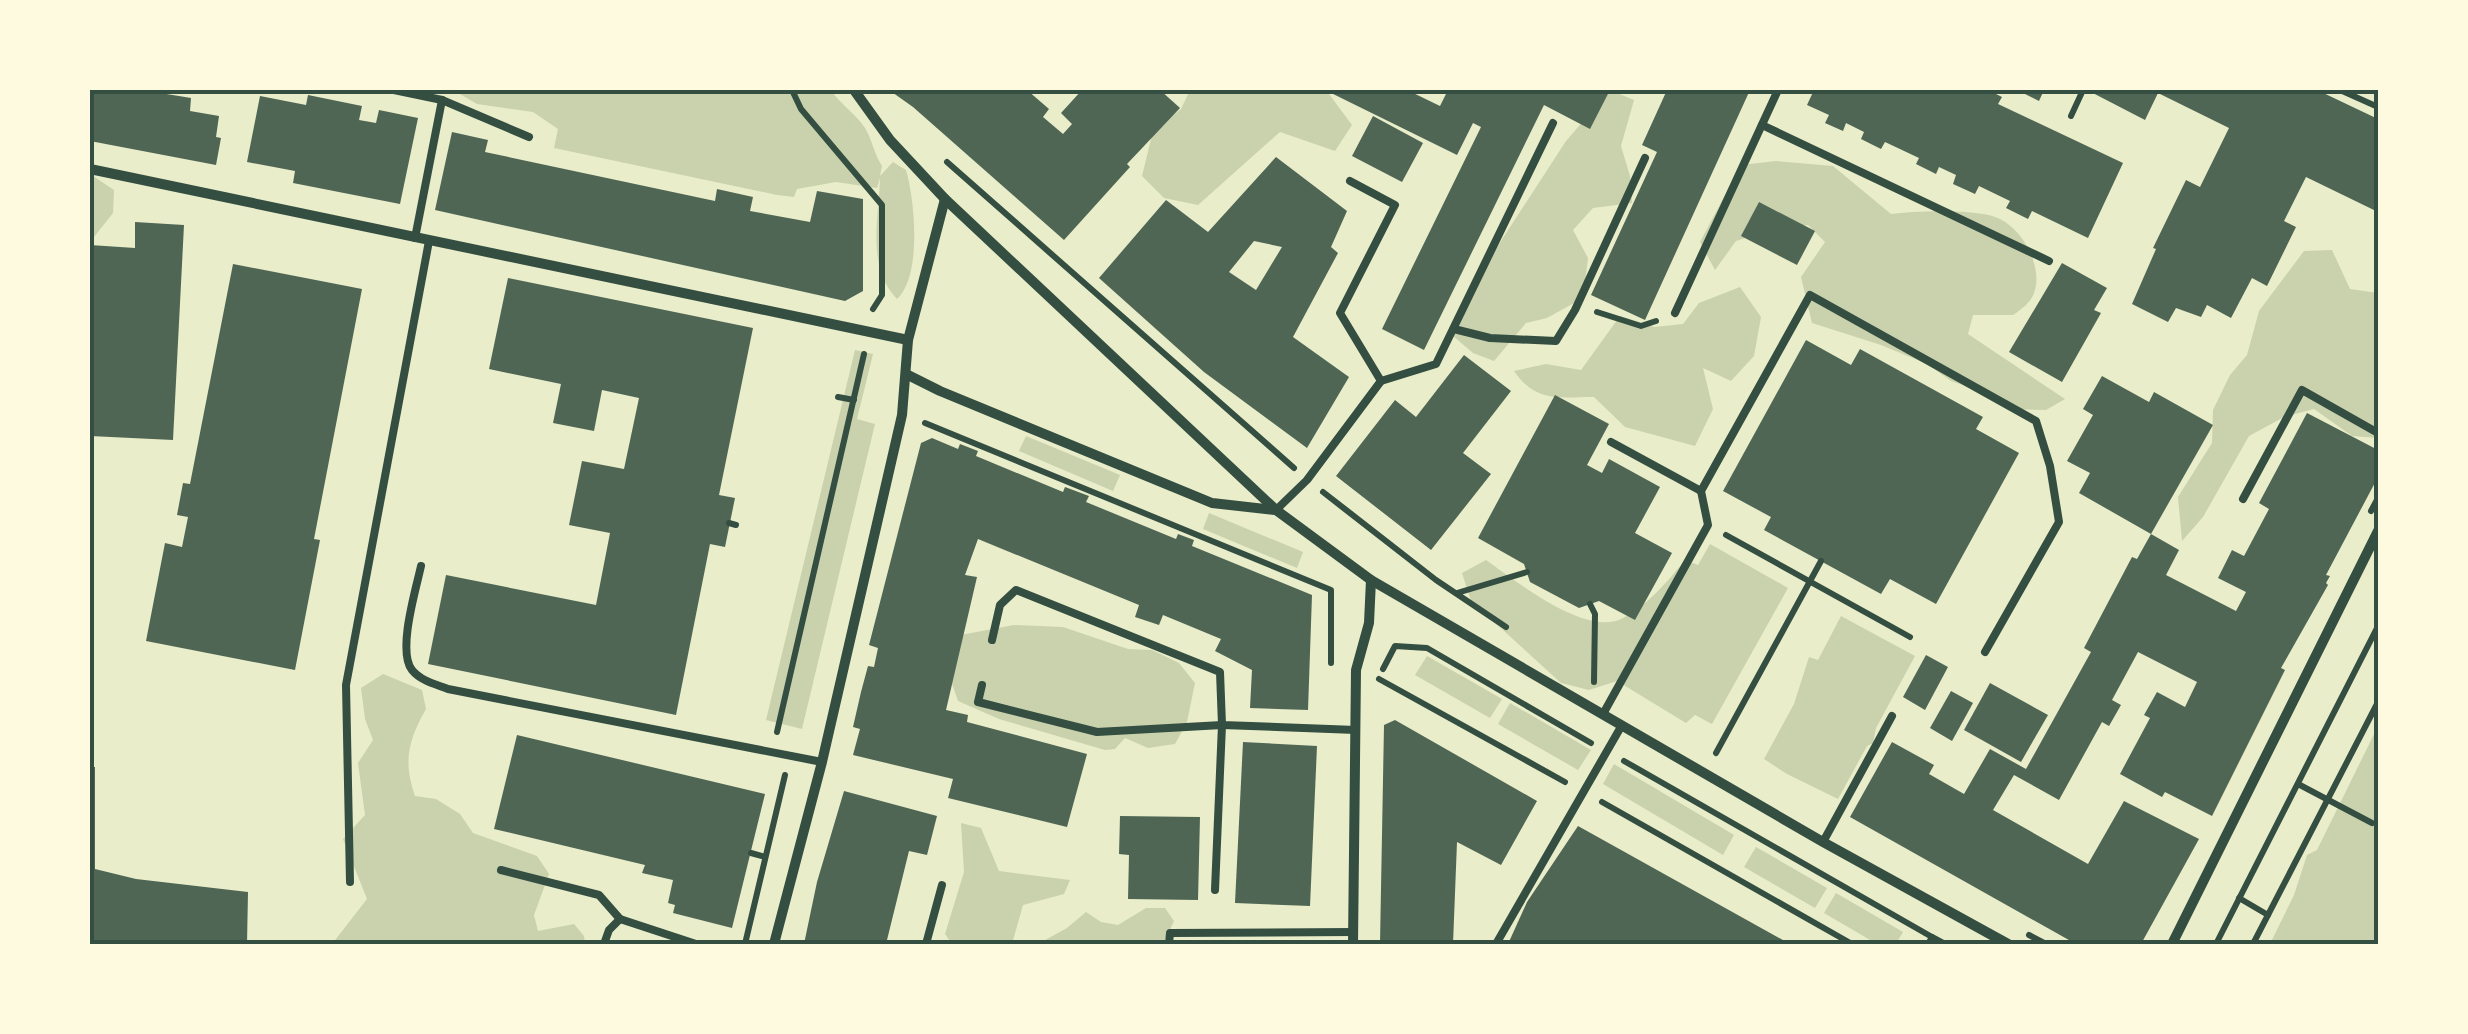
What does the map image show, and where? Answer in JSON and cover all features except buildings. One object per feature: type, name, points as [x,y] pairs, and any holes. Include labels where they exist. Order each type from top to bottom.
[{"type":"street","points":[[854,90],[890,140],[946,199],[1276,510],[1371,580],[1823,842],[2008,944]]},
{"type":"street","points":[[90,169],[908,340]]},
{"type":"street","points":[[774,944],[822,762],[902,415],[908,340],[946,199]]},
{"type":"street","points":[[906,374],[1212,503],[1276,510]]},
{"type":"street","points":[[2172,944],[2378,530]]},
{"type":"street","points":[[1354,938],[1356,670],[1369,623],[1371,580]]},
{"type":"lane","points":[[394,90],[442,100],[529,137]]},
{"type":"lane","points":[[1675,314],[1778,90]]},
{"type":"lane","points":[[416,238],[442,100]]},
{"type":"lane","points":[[1276,510],[1306,480],[1381,381],[1436,364],[1553,123]]},
{"type":"lane","points":[[1762,125],[2049,260]]},
{"type":"lane","points":[[1454,329],[1490,338],[1556,340],[1577,305],[1645,158]]},
{"type":"lane","points":[[1350,181],[1395,205],[1340,313],[1381,381]]},
{"type":"lane","points":[[350,882],[346,685],[429,241]]},
{"type":"lane","points":[[1603,714],[1708,525],[1701,491],[1810,294],[2036,421],[2050,466],[2058,522],[1985,652]]},
{"type":"lane","points":[[2243,499],[2302,390],[2378,433]]},
{"type":"lane","points":[[1612,442],[1701,491]]},
{"type":"lane","points":[[421,566],[408,632],[408,662],[414,674],[426,681],[822,762]]},
{"type":"lane","points":[[992,640],[1000,605],[1016,590],[1220,672],[1222,725],[1215,890]]},
{"type":"lane","points":[[982,686],[978,702],[1097,732],[1222,725],[1356,730]]},
{"type":"lane","points":[[1823,842],[1892,716]]},
{"type":"lane","points":[[1496,944],[1622,725]]},
{"type":"lane","points":[[500,870],[599,894],[620,919],[696,944]]},
{"type":"lane","points":[[926,944],[942,885]]},
{"type":"lane","points":[[604,944],[609,930],[620,919]]},
{"type":"lane","points":[[1170,944],[1170,932],[1354,938]]},
{"type":"path","points":[[792,90],[801,109],[882,205],[882,295],[874,305]]},
{"type":"path","points":[[2071,116],[2084,90]]},
{"type":"path","points":[[2340,90],[2378,106]]},
{"type":"path","points":[[942,158],[1306,480],[1456,594],[1517,634]]},
{"type":"path","points":[[1577,305],[1642,326],[1675,314]]},
{"type":"path","points":[[772,753],[864,351]]},
{"type":"path","points":[[838,397],[854,400]]},
{"type":"path","points":[[918,420],[1331,590]]},
{"type":"path","points":[[1708,525],[1910,638]]},
{"type":"path","points":[[1700,748],[1714,756],[1821,561]]},
{"type":"path","points":[[1456,594],[1526,572]]},
{"type":"path","points":[[1590,604],[1595,614],[1594,686]]},
{"type":"path","points":[[2216,944],[2378,626]]},
{"type":"path","points":[[1395,646],[1428,648],[1930,940],[1945,944]]},
{"type":"path","points":[[1579,675],[1612,697]]},
{"type":"path","points":[[1378,678],[1852,944]]},
{"type":"path","points":[[2253,944],[2378,702]]},
{"type":"path","points":[[745,944],[790,756]]},
{"type":"path","points":[[2298,784],[2372,824]]},
{"type":"path","points":[[751,853],[765,857]]},
{"type":"path","points":[[2238,898],[2268,915]]},
{"type":"path","points":[[2013,926],[2046,944]]},
{"type":"green space","points":[[453,90],[831,90],[865,128],[882,166],[880,176],[893,162],[906,170],[914,238],[905,288],[897,299],[881,272],[876,241],[880,178],[877,188],[836,182],[797,189],[794,197],[777,195],[554,148],[558,129],[533,112],[477,104]]},
{"type":"green space","points":[[1190,90],[1326,90],[1352,125],[1335,151],[1280,132],[1198,205],[1164,198],[1142,176],[1153,131],[1181,109]]},
{"type":"green space","points":[[1610,90],[1634,100],[1621,146],[1630,176],[1632,203],[1593,208],[1573,230],[1588,258],[1583,298],[1547,318],[1526,323],[1494,361],[1473,353],[1453,336],[1477,278],[1566,141]]},
{"type":"green space","points":[[1776,161],[1833,166],[1891,214],[1977,213],[2009,225],[2031,254],[2035,289],[2029,301],[2013,315],[1973,315],[1968,334],[2065,399],[2046,410],[2007,409],[1977,390],[1951,381],[1927,364],[1812,323],[1801,277],[1825,242],[1808,225],[1777,228],[1736,241],[1715,270],[1700,242],[1741,165]]},
{"type":"green space","points":[[90,174],[114,190],[113,213],[90,242]]},
{"type":"green space","points":[[2332,250],[2350,289],[2378,293],[2378,438],[2352,436],[2314,409],[2284,417],[2249,436],[2203,517],[2182,541],[2178,497],[2212,443],[2213,410],[2230,375],[2247,355],[2259,311],[2304,251]]},
{"type":"green space","points":[[1740,287],[1761,317],[1754,356],[1731,381],[1703,368],[1713,409],[1695,446],[1625,427],[1594,397],[1540,393],[1514,371],[1546,364],[1581,370],[1620,316],[1654,327],[1683,324],[1699,303]]},
{"type":"green space","points":[[855,350],[873,354],[857,419],[875,424],[802,729],[766,720]]},
{"type":"green space","points":[[1026,436],[1120,475],[1113,491],[1019,451]]},
{"type":"green space","points":[[1209,513],[1303,552],[1297,568],[1203,529]]},
{"type":"green space","points":[[1710,544],[1788,588],[1712,724],[1695,715],[1686,723],[1617,681],[1589,690],[1561,683],[1471,601],[1462,573],[1486,560],[1552,604],[1572,614],[1608,622],[1641,606],[1685,560],[1698,565]]},
{"type":"green space","points":[[1841,616],[1915,656],[1876,728],[1873,743],[1867,746],[1838,799],[1764,759],[1794,704],[1809,657],[1818,660]]},
{"type":"green space","points":[[1014,625],[1063,627],[1128,649],[1152,650],[1179,663],[1195,683],[1187,722],[1175,744],[1148,748],[1125,738],[1115,749],[1105,750],[999,719],[958,701],[950,678],[955,636]]},
{"type":"green space","points":[[1427,656],[1502,699],[1490,718],[1415,675]]},
{"type":"green space","points":[[383,674],[422,690],[426,709],[411,741],[408,762],[415,796],[436,799],[460,814],[473,833],[537,856],[549,874],[534,915],[538,931],[574,924],[585,944],[332,944],[367,899],[343,839],[365,815],[358,763],[373,740],[365,719],[361,688]]},
{"type":"green space","points":[[1510,703],[1591,750],[1578,770],[1498,724]]},
{"type":"green space","points":[[2378,726],[2378,944],[2270,944],[2294,895],[2307,855],[2317,850]]},
{"type":"green space","points":[[1614,764],[1734,835],[1723,855],[1603,784]]},
{"type":"green space","points":[[961,823],[981,828],[999,871],[1070,880],[1064,894],[1023,905],[1012,944],[952,944],[945,934],[964,872]]},
{"type":"green space","points":[[1756,847],[1827,888],[1815,908],[1744,867]]},
{"type":"green space","points":[[1836,893],[1903,932],[1896,944],[1877,944],[1824,913]]},
{"type":"green space","points":[[1146,908],[1165,908],[1174,921],[1163,944],[1038,944],[1086,912],[1101,922],[1118,925]]}]
